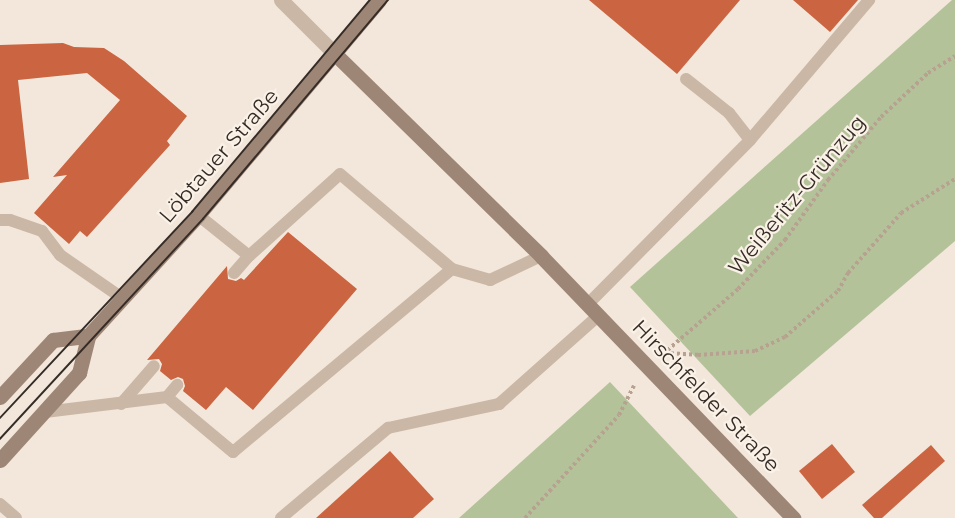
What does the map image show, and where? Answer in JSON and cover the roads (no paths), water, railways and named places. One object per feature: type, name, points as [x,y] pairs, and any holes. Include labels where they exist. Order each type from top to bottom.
[{"type":"main road","name":"Löbtauer Straße","points":[[0,460],[79,373],[88,336],[198,215],[380,0]]},
{"type":"main road","name":"Hirschfelder Straße","points":[[334,53],[541,256],[793,518]]},
{"type":"main road","points":[[0,397],[53,340],[88,336]]},
{"type":"street","points":[[281,0],[334,53]]},
{"type":"lane","points":[[281,518],[388,428],[499,404],[593,311],[750,140],[869,0]]},
{"type":"lane","points":[[686,79],[729,113],[750,140]]},
{"type":"lane","points":[[234,273],[249,256],[340,174],[452,269],[490,280],[541,256]]},
{"type":"lane","points":[[198,215],[249,256]]},
{"type":"lane","points":[[0,220],[10,220],[42,231],[60,255],[122,298]]},
{"type":"lane","points":[[167,397],[233,452],[452,269]]},
{"type":"lane","points":[[121,404],[154,366]]},
{"type":"lane","points":[[45,412],[167,397],[177,385]]},
{"type":"lane","points":[[0,504],[16,518]]},
{"type":"tram line","points":[[0,418],[192,212],[370,0]]},
{"type":"tram line","points":[[0,439],[203,219],[388,0]]}]
